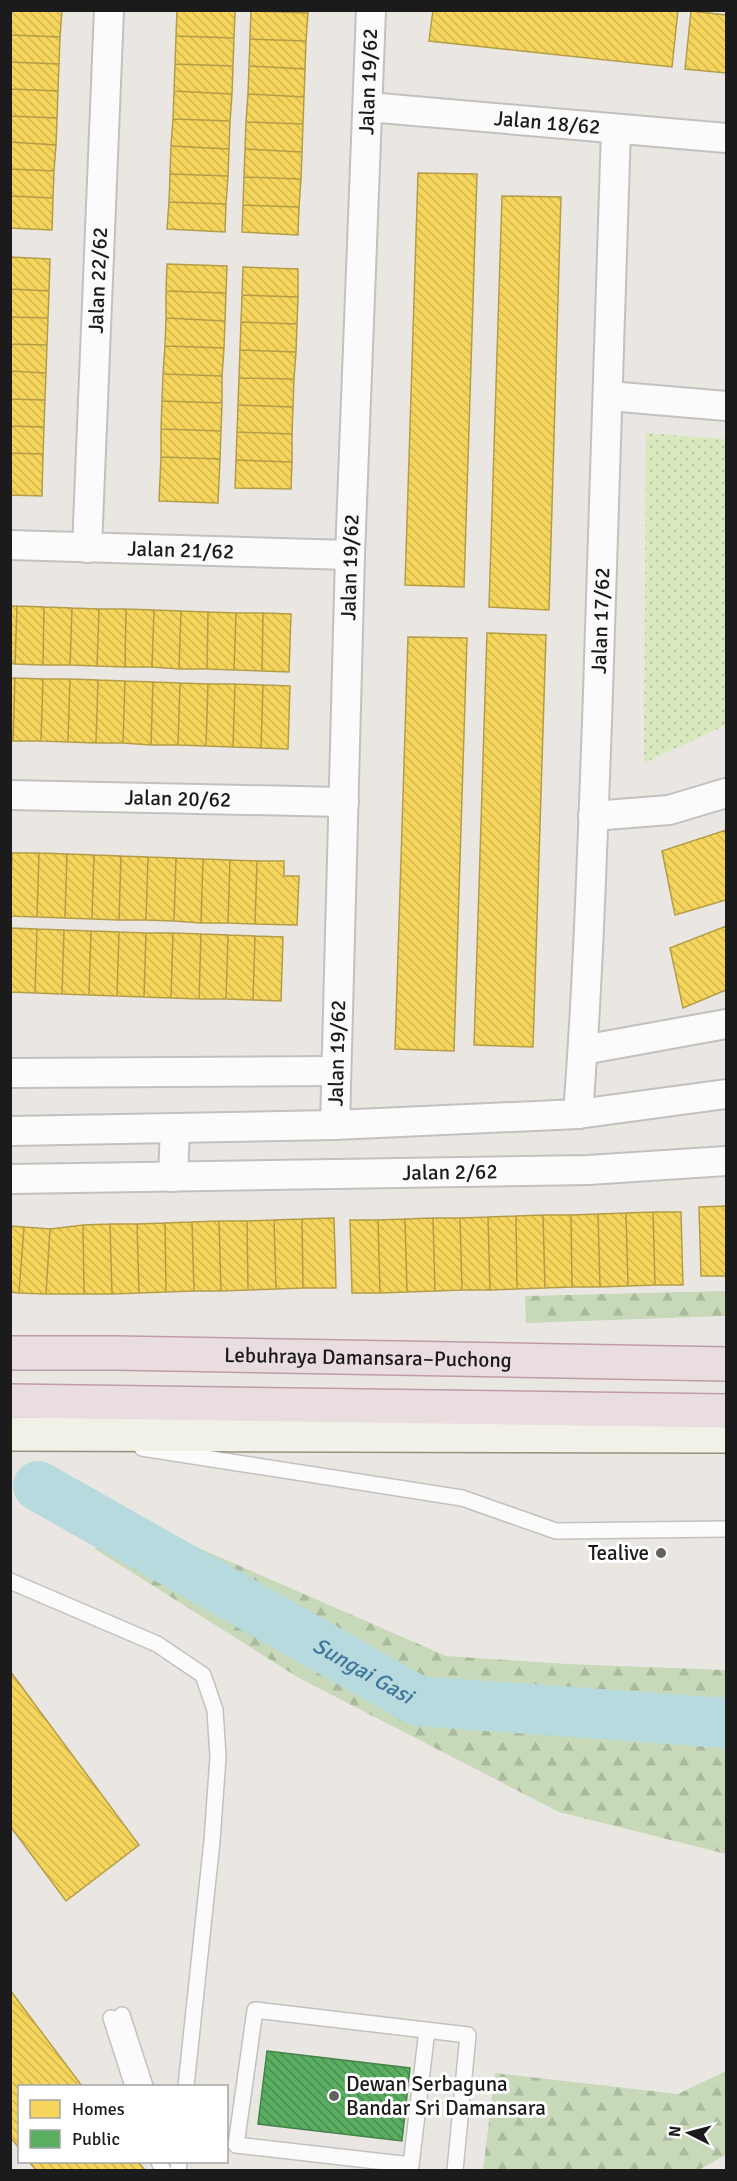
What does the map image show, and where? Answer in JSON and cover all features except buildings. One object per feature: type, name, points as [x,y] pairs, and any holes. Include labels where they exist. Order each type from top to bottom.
[{"type":"highway","name":"Lebuhraya Damansara–Puchong","points":[[10,1353],[128,1353],[726,1364]]},
{"type":"highway","points":[[10,1401],[726,1411]]},
{"type":"main road","points":[[10,1434],[726,1436]]},
{"type":"street","name":"Jalan 22/62","points":[[87,548],[109,10]]},
{"type":"street","name":"Jalan 19/62","points":[[334,1125],[350,555],[371,10]]},
{"type":"street","name":"Jalan 18/62","points":[[368,107],[726,138]]},
{"type":"street","name":"Jalan 17/62","points":[[578,1114],[593,816],[609,396],[616,129]]},
{"type":"street","points":[[609,396],[726,406]]},
{"type":"street","name":"Jalan 21/62","points":[[10,545],[350,555]]},
{"type":"street","points":[[593,816],[669,810],[726,793]]},
{"type":"street","name":"Jalan 20/62","points":[[10,795],[344,802]]},
{"type":"street","points":[[583,1050],[726,1024]]},
{"type":"street","points":[[10,1073],[336,1071]]},
{"type":"street","points":[[10,1131],[334,1125],[578,1114],[726,1094]]},
{"type":"street","points":[[173,1177],[175,1128]]},
{"type":"street","name":"Jalan 2/62","points":[[10,1179],[588,1170],[726,1161]]},
{"type":"lane","points":[[49,1433],[462,1498],[556,1531],[726,1529]]},
{"type":"lane","points":[[10,1581],[157,1644],[203,1675],[215,1710],[218,1757],[212,1841],[186,2085]]},
{"type":"lane","points":[[428,2030],[411,2165],[236,2145],[255,2010],[428,2030],[468,2035],[455,2170]]},
{"type":"lane","points":[[133,2085],[116,2017],[145,2085]]},
{"type":"green space","points":[[646,433],[726,439],[726,725],[644,763]]},
{"type":"green space","points":[[726,1291],[726,1316],[526,1323],[525,1296]]},
{"type":"green space","points":[[116,1512],[446,1656],[567,1664],[726,1670],[726,1854],[559,1812],[299,1678],[95,1549]]},
{"type":"green space","points":[[726,2071],[726,2155],[698,2170],[483,2170],[495,2073],[678,2094]]},
{"type":"waterway","name":"Sungai Gasi","points":[[38,1486],[418,1701],[726,1723]]},
{"type":"place","name":"Tealive","points":[[661,1553]]},
{"type":"place","name":"Dewan Serbaguna Bandar Sri Damansara","points":[[334,2096]]}]
